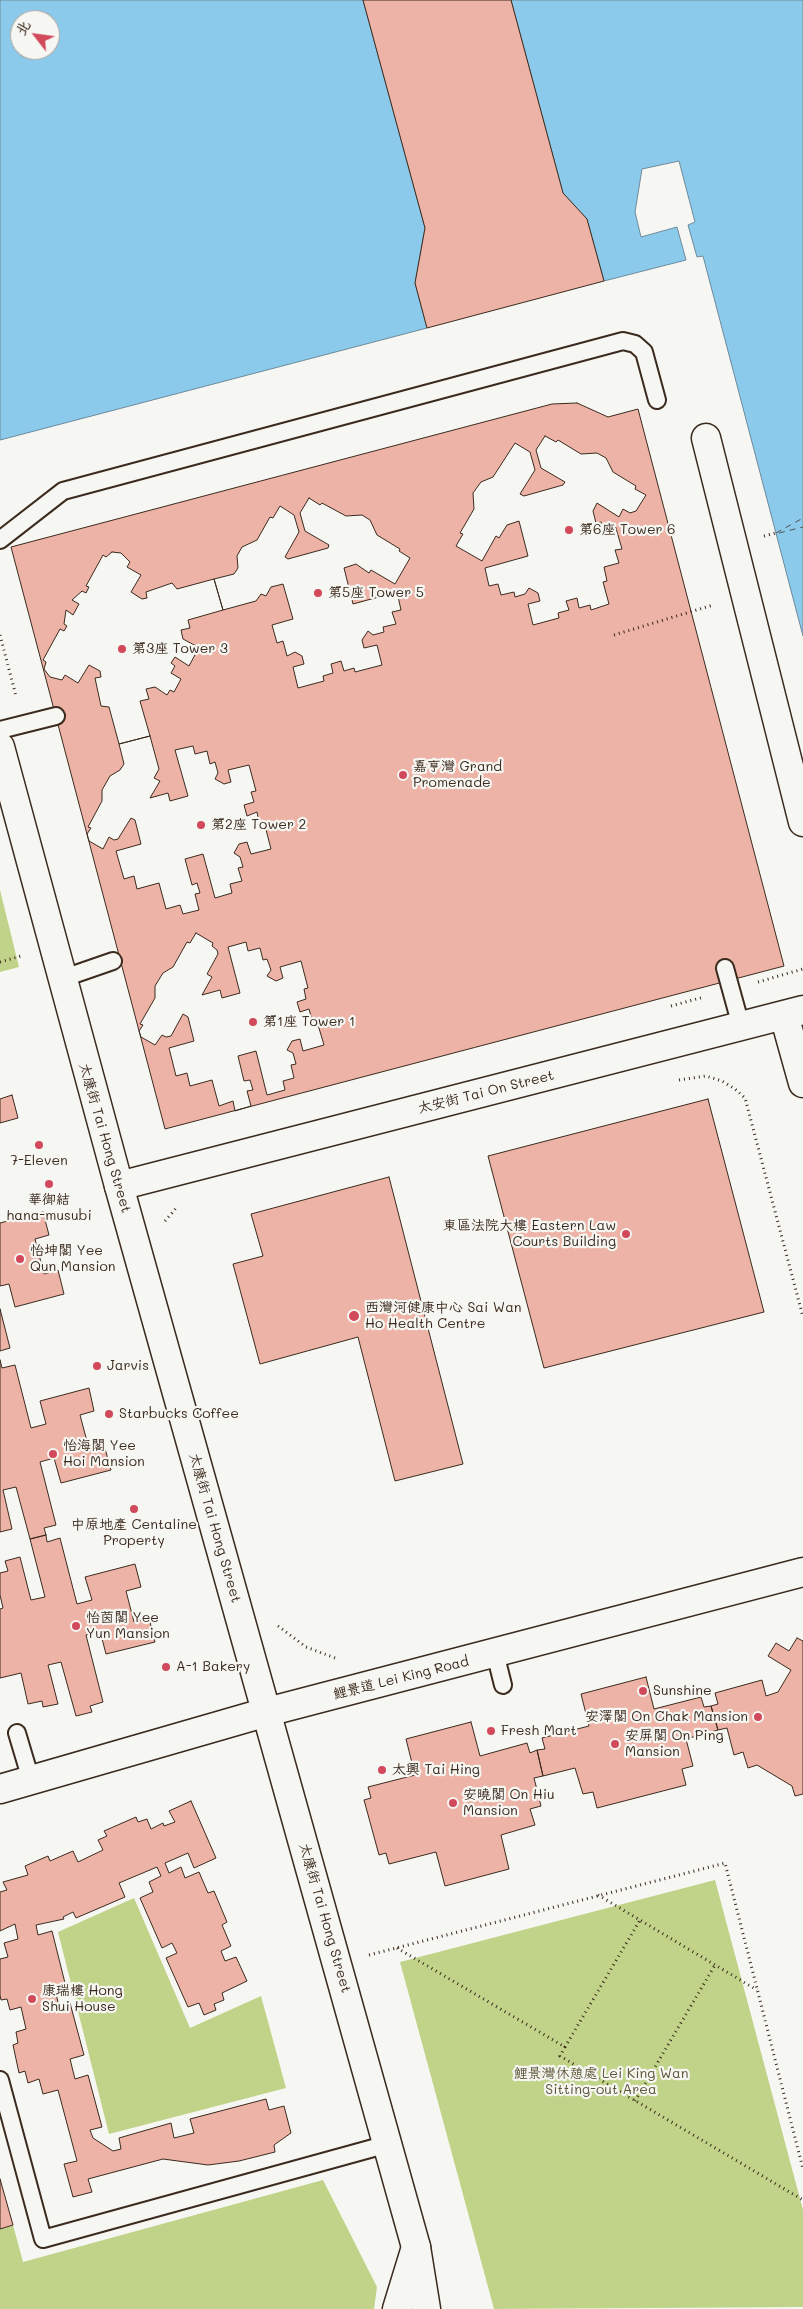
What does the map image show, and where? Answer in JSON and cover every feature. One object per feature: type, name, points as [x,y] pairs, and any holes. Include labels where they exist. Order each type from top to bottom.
[{"type":"main road","points":[[706,438],[803,822]]},
{"type":"main road","name":"太康街 Tai Hong Street","points":[[0,747],[61,979],[388,2144],[416,2247],[426,2309]]},
{"type":"main road","name":"太安街 Tai On Street","points":[[119,1186],[794,1012],[803,1083]]},
{"type":"main road","name":"鯉景道 Lei King Road","points":[[0,1788],[267,1712],[803,1572]]},
{"type":"main road","points":[[397,2309],[416,2247]]},
{"type":"lane","points":[[0,540],[63,491],[623,341],[635,344],[644,352],[657,400]]},
{"type":"lane","points":[[0,730],[56,716]]},
{"type":"lane","points":[[61,979],[113,961]]},
{"type":"lane","points":[[725,968],[741,1026]]},
{"type":"lane","points":[[495,1653],[503,1685]]},
{"type":"lane","points":[[17,1733],[31,1780]]},
{"type":"lane","points":[[0,2080],[43,2239],[388,2144]]},
{"type":"path","points":[[614,635],[745,595]]},
{"type":"path","points":[[0,962],[23,955]]},
{"type":"path","points":[[731,989],[803,969]]},
{"type":"path","points":[[670,1082],[706,1076],[722,1081],[745,1098],[803,1317]]},
{"type":"path","points":[[163,1225],[172,1211],[182,1202]]},
{"type":"path","points":[[362,1957],[725,1863],[803,2169]]},
{"type":"path","points":[[598,1896],[758,1990]]},
{"type":"path","points":[[640,1920],[560,2056],[803,2200]]},
{"type":"path","points":[[397,1948],[565,2047]]},
{"type":"path","points":[[636,2101],[715,1965]]},
{"type":"green space","points":[[0,890],[19,967],[0,972]]},
{"type":"green space","name":"鯉景灣休憩處 Lei King Wan Sitting-out Area","points":[[715,1880],[803,2210],[803,2307],[494,2309],[400,1962]]},
{"type":"green space","points":[[134,1898],[190,2028],[261,1996],[286,2088],[109,2134],[58,1932]]},
{"type":"green space","points":[[323,2180],[377,2287],[374,2309],[0,2309],[0,2229],[13,2225],[23,2262]]},
{"type":"water","points":[[0,0],[363,0],[425,228],[415,283],[427,328],[0,440]]},
{"type":"water","points":[[511,0],[803,0],[803,636],[703,256],[697,257],[688,225],[695,222],[679,161],[642,169],[635,212],[641,237],[677,227],[686,260],[604,281],[587,219],[563,193]]},
{"type":"building","points":[[363,0],[511,0],[563,193],[587,219],[604,281],[427,328],[415,283],[425,228]]},
{"type":"building","name":"嘉亨灣 Grand Promenade","points":[[577,403],[608,417],[638,409],[784,966],[165,1129],[11,547],[552,404]]},
{"type":"building","name":"第6座 Tower 6","points":[[545,436],[556,442],[558,440],[581,454],[597,453],[606,458],[613,472],[636,486],[635,489],[646,495],[636,511],[630,513],[623,509],[619,517],[597,503],[593,511],[596,523],[601,522],[603,528],[615,525],[622,549],[615,550],[619,563],[604,567],[607,581],[603,582],[609,604],[591,610],[590,605],[579,608],[577,598],[566,601],[569,610],[558,613],[559,618],[533,625],[528,604],[540,601],[538,593],[529,588],[525,594],[515,597],[514,592],[501,595],[498,584],[489,586],[485,568],[528,556],[519,521],[507,525],[499,538],[496,536],[482,561],[456,546],[463,534],[460,533],[474,509],[473,493],[481,482],[493,477],[515,443],[530,452],[535,470],[520,494],[524,496],[563,485],[565,482],[541,468],[536,450]]},
{"type":"building","name":"第5座 Tower 5","points":[[309,498],[346,516],[362,515],[370,520],[377,535],[400,549],[399,551],[410,558],[395,584],[371,570],[369,573],[356,564],[344,568],[353,604],[397,592],[401,610],[392,612],[396,624],[383,627],[384,632],[373,635],[368,631],[362,640],[364,648],[377,645],[382,665],[355,672],[354,668],[344,671],[341,661],[331,664],[333,673],[323,676],[324,681],[298,688],[293,667],[304,664],[302,656],[295,652],[287,656],[283,641],[277,643],[272,625],[293,619],[283,584],[271,587],[266,596],[261,594],[256,601],[223,610],[214,579],[234,574],[238,568],[237,556],[242,547],[257,540],[270,517],[273,518],[280,506],[294,515],[299,532],[285,557],[288,559],[328,548],[329,545],[305,531],[300,513]]},
{"type":"building","name":"第3座 Tower 3","points":[[112,552],[121,553],[130,562],[127,567],[141,575],[131,592],[142,599],[147,598],[146,592],[172,583],[177,589],[214,579],[223,610],[188,620],[190,628],[181,630],[183,639],[196,646],[193,651],[196,653],[189,666],[175,657],[171,663],[175,666],[171,673],[181,679],[174,692],[170,690],[167,695],[155,687],[146,689],[149,699],[140,701],[150,736],[119,744],[109,707],[101,706],[95,678],[101,677],[100,671],[89,665],[78,683],[65,675],[62,680],[50,677],[44,669],[46,662],[43,660],[60,629],[64,631],[67,626],[64,624],[66,610],[73,615],[79,604],[72,600],[82,591],[86,593],[89,587],[86,586],[103,555],[106,557]]},
{"type":"building","name":"第2座 Tower 2","points":[[150,736],[159,769],[154,778],[160,781],[150,798],[168,793],[170,801],[188,796],[175,750],[193,746],[195,754],[207,751],[210,764],[215,762],[218,773],[215,779],[224,784],[231,782],[228,770],[249,765],[256,791],[251,792],[254,802],[244,805],[247,816],[257,812],[259,823],[264,822],[271,849],[251,854],[247,842],[239,844],[234,853],[240,857],[243,867],[238,868],[242,881],[230,884],[232,893],[215,898],[203,854],[185,859],[192,885],[197,883],[200,893],[195,894],[199,910],[183,914],[180,905],[166,909],[159,883],[137,889],[134,876],[124,879],[116,851],[141,844],[135,820],[131,818],[118,839],[114,840],[109,837],[103,849],[89,841],[87,834],[91,828],[88,827],[102,801],[102,790],[110,776],[120,770],[124,764],[119,744]]},
{"type":"building","name":"第1座 Tower 1","points":[[196,933],[213,943],[212,946],[217,950],[218,954],[207,974],[212,977],[202,995],[220,990],[222,998],[240,993],[228,947],[246,942],[248,951],[260,948],[263,960],[267,959],[271,970],[267,976],[276,981],[283,978],[280,967],[301,961],[308,988],[304,989],[306,999],[297,1002],[300,1012],[309,1009],[312,1020],[316,1018],[324,1045],[303,1051],[300,1039],[292,1041],[287,1050],[293,1053],[296,1064],[291,1065],[294,1078],[283,1081],[285,1090],[267,1095],[256,1051],[238,1056],[244,1081],[250,1080],[253,1090],[247,1091],[251,1106],[235,1111],[233,1101],[219,1106],[212,1080],[190,1086],[187,1073],[176,1076],[169,1048],[194,1041],[188,1017],[183,1014],[171,1036],[166,1037],[162,1035],[155,1045],[141,1037],[139,1031],[143,1025],[140,1024],[155,998],[155,986],[163,973],[173,967],[187,942],[190,943]]},
{"type":"building","points":[[12,1095],[18,1118],[0,1123],[0,1099]]},
{"type":"building","name":"東區法院大樓 Eastern Law Courts Building","points":[[708,1099],[764,1312],[544,1368],[488,1156]]},
{"type":"building","name":"西灣河健康中心 Sai Wan Ho Health Centre","points":[[389,1177],[463,1464],[395,1481],[358,1337],[260,1364],[233,1264],[263,1256],[251,1214]]},
{"type":"building","name":"怡坤閣 Yee Qun Mansion","points":[[43,1212],[49,1235],[35,1239],[44,1274],[58,1270],[64,1294],[15,1307],[9,1284],[0,1286],[0,1223]]},
{"type":"building","points":[[0,1309],[10,1348],[0,1351]]},
{"type":"building","name":"怡海閣 Yee Hoi Mansion","points":[[0,1360],[2,1368],[15,1365],[31,1428],[46,1424],[40,1401],[89,1388],[94,1411],[80,1415],[89,1449],[104,1445],[111,1470],[61,1483],[54,1458],[40,1462],[56,1525],[44,1528],[46,1535],[30,1539],[16,1487],[3,1490],[12,1529],[0,1532]]},
{"type":"building","name":"怡茵閣 Yee Yun Mansion","points":[[46,1535],[47,1542],[60,1538],[77,1604],[92,1600],[85,1577],[135,1564],[141,1587],[126,1591],[134,1622],[149,1618],[155,1642],[106,1654],[100,1631],[86,1635],[103,1702],[90,1706],[92,1712],[76,1716],[61,1662],[48,1665],[58,1704],[43,1707],[42,1701],[28,1704],[21,1673],[0,1678],[0,1609],[3,1608],[0,1595],[0,1573],[8,1571],[5,1561],[20,1557],[31,1600],[45,1597],[30,1539]]},
{"type":"building","name":"安澤閣 On Chak Mansion","points":[[797,1638],[803,1641],[803,1794],[795,1796],[792,1786],[757,1765],[748,1768],[743,1752],[734,1755],[727,1728],[718,1730],[711,1706],[718,1704],[715,1693],[762,1680],[766,1696],[778,1692],[791,1670],[768,1656],[776,1643],[789,1651]]},
{"type":"building","name":"安屏閣 On Ping Mansion","points":[[646,1677],[654,1709],[701,1697],[704,1707],[711,1706],[718,1730],[686,1739],[693,1766],[682,1769],[686,1785],[597,1808],[593,1792],[583,1794],[575,1768],[543,1776],[537,1750],[545,1749],[542,1738],[589,1726],[581,1694]]},
{"type":"building","name":"安曉閣 On Hiu Mansion","points":[[471,1722],[480,1756],[527,1743],[530,1753],[537,1750],[543,1776],[534,1778],[541,1806],[530,1809],[535,1825],[501,1835],[509,1869],[445,1886],[436,1852],[389,1864],[386,1853],[379,1855],[364,1800],[371,1798],[368,1787],[415,1775],[406,1739]]},
{"type":"building","name":"康瑞樓 Hong Shui House","points":[[191,1801],[216,1858],[194,1868],[188,1853],[165,1863],[169,1873],[181,1867],[185,1878],[199,1872],[208,1893],[214,1891],[227,1922],[222,1925],[231,1946],[221,1951],[225,1961],[236,1957],[247,1981],[222,1993],[224,2000],[214,2004],[216,2010],[204,2015],[199,2003],[188,2007],[166,1958],[177,1953],[172,1943],[162,1948],[140,1898],[153,1892],[149,1882],[161,1876],[157,1867],[119,1883],[125,1897],[76,1918],[73,1912],[63,1917],[64,1919],[36,1925],[38,1935],[52,1931],[65,1983],[54,1986],[59,2006],[70,2003],[84,2055],[70,2059],[75,2079],[88,2075],[102,2127],[90,2130],[93,2138],[113,2151],[121,2149],[119,2138],[171,2123],[174,2138],[194,2133],[190,2119],[266,2099],[269,2110],[284,2106],[291,2133],[274,2145],[275,2152],[239,2161],[208,2165],[163,2159],[88,2179],[92,2192],[73,2197],[64,2164],[77,2161],[58,2090],[43,2094],[39,2079],[28,2083],[25,2071],[19,2073],[13,2045],[18,2043],[16,2032],[26,2029],[21,2007],[10,2010],[7,1999],[1,2000],[0,1959],[8,1957],[4,1943],[18,1939],[15,1924],[0,1931],[0,1892],[7,1890],[3,1882],[28,1875],[25,1866],[48,1856],[50,1861],[73,1851],[78,1862],[103,1850],[98,1840],[107,1836],[104,1831],[136,1817],[138,1822],[147,1819],[151,1829],[163,1823],[164,1826],[175,1822],[169,1811]]},
{"type":"building","points":[[0,2179],[13,2225],[0,2229]]},
{"type":"ferry route","points":[[776,533],[803,518]]},
{"type":"ferry route","points":[[779,533],[803,527]]},
{"type":"place","name":"第6座 Tower 6","points":[[569,530]]},
{"type":"place","name":"第5座 Tower 5","points":[[318,593]]},
{"type":"place","name":"第3座 Tower 3","points":[[122,649]]},
{"type":"place","name":"嘉亨灣 Grand Promenade","points":[[403,775]]},
{"type":"place","name":"第2座 Tower 2","points":[[201,825]]},
{"type":"place","name":"第1座 Tower 1","points":[[253,1022]]},
{"type":"place","name":"7-Eleven","points":[[39,1145]]},
{"type":"place","name":"華御結 hana-musubi","points":[[49,1184]]},
{"type":"place","name":"東區法院大樓 Eastern Law Courts Building","points":[[626,1234]]},
{"type":"place","name":"怡坤閣 Yee Qun Mansion","points":[[20,1259]]},
{"type":"place","name":"西灣河健康中心 Sai Wan Ho Health Centre","points":[[354,1316]]},
{"type":"place","name":"Jarvis","points":[[97,1366]]},
{"type":"place","name":"Starbucks Coffee","points":[[109,1414]]},
{"type":"place","name":"怡海閣 Yee Hoi Mansion","points":[[53,1454]]},
{"type":"place","name":"中原地產 Centaline Property","points":[[134,1509]]},
{"type":"place","name":"怡茵閣 Yee Yun Mansion","points":[[76,1626]]},
{"type":"place","name":"A-1 Bakery","points":[[166,1667]]},
{"type":"place","name":"Sunshine","points":[[643,1691]]},
{"type":"place","name":"安澤閣 On Chak Mansion","points":[[758,1717]]},
{"type":"place","name":"Fresh Mart","points":[[491,1731]]},
{"type":"place","name":"安屏閣 On Ping Mansion","points":[[615,1744]]},
{"type":"place","name":"太興 Tai Hing","points":[[382,1770]]},
{"type":"place","name":"安曉閣 On Hiu Mansion","points":[[453,1803]]},
{"type":"place","name":"康瑞樓 Hong Shui House","points":[[32,1999]]}]
